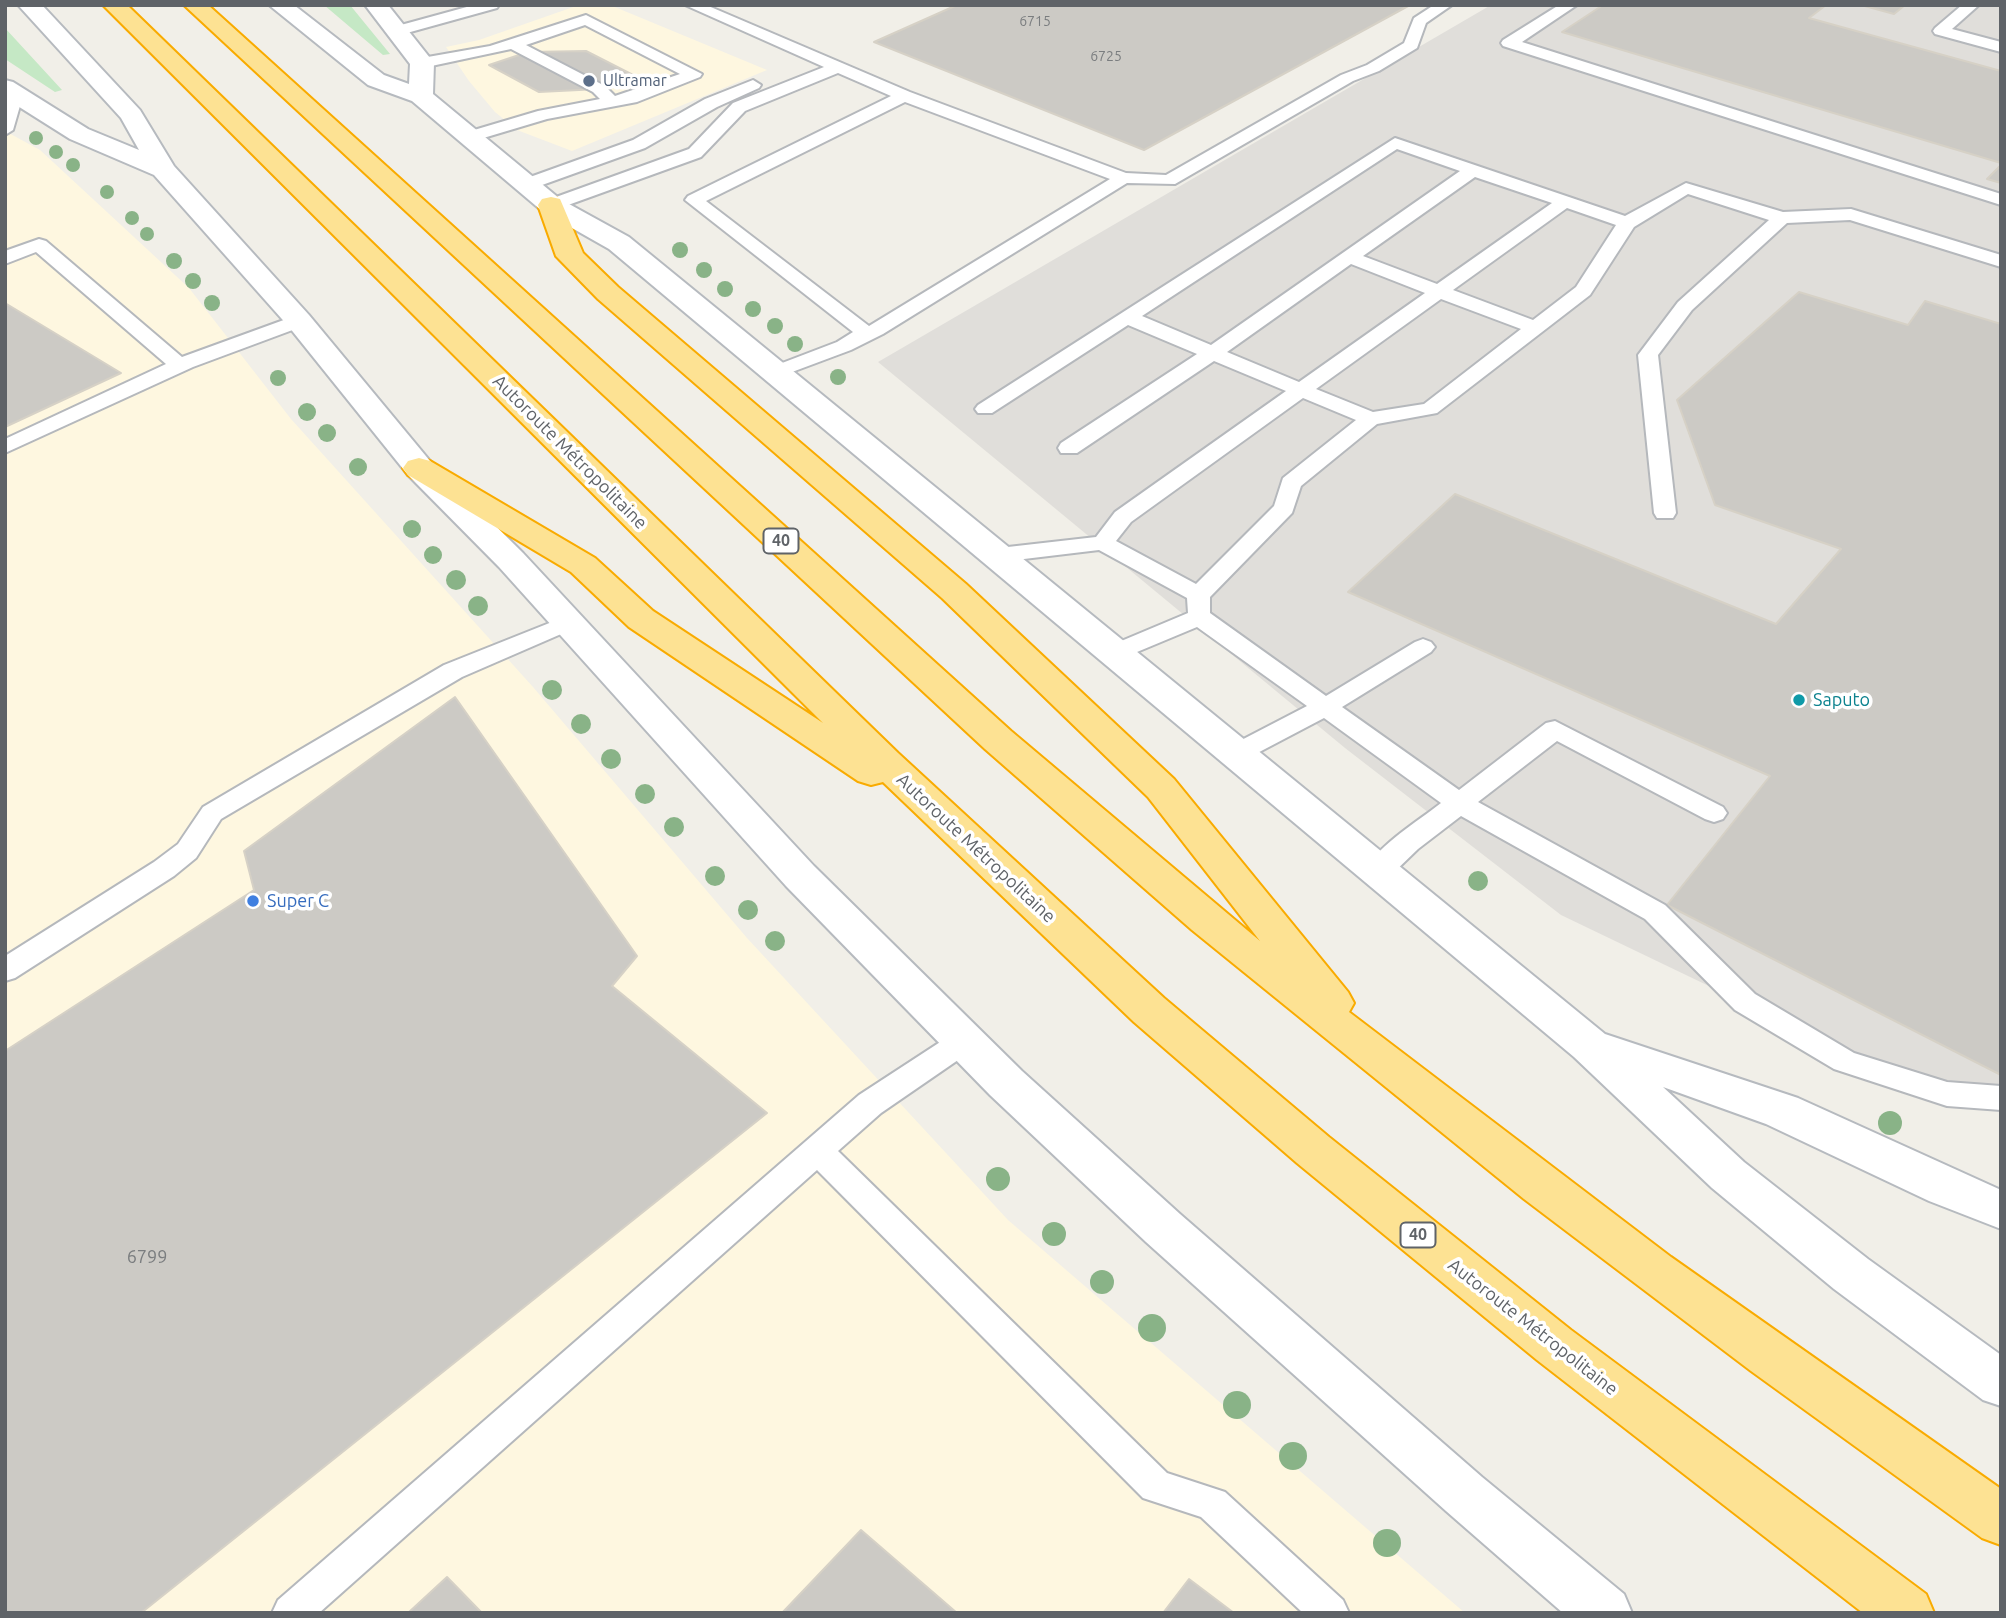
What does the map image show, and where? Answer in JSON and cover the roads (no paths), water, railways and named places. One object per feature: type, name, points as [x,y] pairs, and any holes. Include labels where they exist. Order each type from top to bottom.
[{"type":"highway","name":"Autoroute Métropolitaine","points":[[114,5],[954,828],[1149,1010],[1312,1150],[1575,1361],[1907,1613]]},
{"type":"highway","name":"40","points":[[195,5],[1093,825],[1380,1063],[1553,1198],[1750,1343],[2001,1520]]},
{"type":"highway","points":[[551,205],[570,256],[608,293],[954,592],[1161,788],[1380,1063]]},
{"type":"highway","points":[[419,468],[583,565],[641,619],[954,828]]},
{"type":"main road","points":[[29,5],[131,115],[163,170],[299,321],[419,468],[511,560],[800,876],[964,1041],[1244,1302],[1605,1613]]},
{"type":"main road","points":[[280,5],[376,80],[421,96],[551,205],[619,243],[1588,1045],[1728,1175],[1851,1275],[2001,1384]]},
{"type":"main road","points":[[376,5],[422,63],[421,96]]},
{"type":"main road","points":[[11,90],[79,134],[163,170]]},
{"type":"main road","points":[[1588,1045],[1783,1112],[1969,1199],[2001,1210]]},
{"type":"lane","points":[[396,31],[492,5]]},
{"type":"lane","points":[[692,5],[904,96],[1124,178],[1169,180],[1347,78],[1373,68],[1411,45],[1419,21],[1445,5]]},
{"type":"lane","points":[[1570,5],[1509,43],[2001,200]]},
{"type":"lane","points":[[1972,5],[1941,32],[2001,47]]},
{"type":"lane","points":[[422,63],[513,44],[586,20],[694,74],[613,103],[544,115],[470,137]]},
{"type":"lane","points":[[513,44],[599,89],[613,103]]},
{"type":"lane","points":[[525,185],[639,144],[711,103],[816,58]]},
{"type":"lane","points":[[551,205],[695,153],[739,107],[836,68]]},
{"type":"lane","points":[[5,130],[11,90]]},
{"type":"lane","points":[[866,333],[694,200],[904,96]]},
{"type":"lane","points":[[985,409],[1395,143],[1627,223]]},
{"type":"lane","points":[[1069,448],[1212,353],[1474,170]]},
{"type":"lane","points":[[776,372],[844,346],[876,330],[1124,178]]},
{"type":"lane","points":[[1116,652],[1199,606],[1284,508],[1291,483],[1371,419],[1430,409],[1583,291],[1627,223],[1686,188],[1782,218],[1851,214],[2001,261]]},
{"type":"lane","points":[[1103,543],[1124,517],[1566,201]]},
{"type":"lane","points":[[1665,513],[1648,355],[1685,306],[1782,218]]},
{"type":"lane","points":[[5,258],[39,245],[178,364]]},
{"type":"lane","points":[[1348,257],[1536,328]]},
{"type":"lane","points":[[1128,317],[1371,419]]},
{"type":"lane","points":[[5,447],[178,364],[251,335],[299,321]]},
{"type":"lane","points":[[999,555],[1103,543],[1199,606],[1325,707],[1459,803],[1655,912],[1745,1002],[1844,1061],[1947,1094],[2001,1098]]},
{"type":"lane","points":[[5,970],[164,869],[187,850],[212,813],[244,793],[453,671],[567,623]]},
{"type":"lane","points":[[1237,753],[1325,707],[1423,647]]},
{"type":"lane","points":[[1379,870],[1409,842],[1555,729],[1714,813]]},
{"type":"lane","points":[[291,1613],[870,1104],[964,1041]]},
{"type":"lane","points":[[817,1150],[1156,1486],[1212,1504],[1330,1613]]},
{"type":"place","name":"Ultramar","points":[[589,81]]},
{"type":"place","name":"Saputo","points":[[1799,700]]},
{"type":"place","name":"Super C","points":[[253,901]]}]
